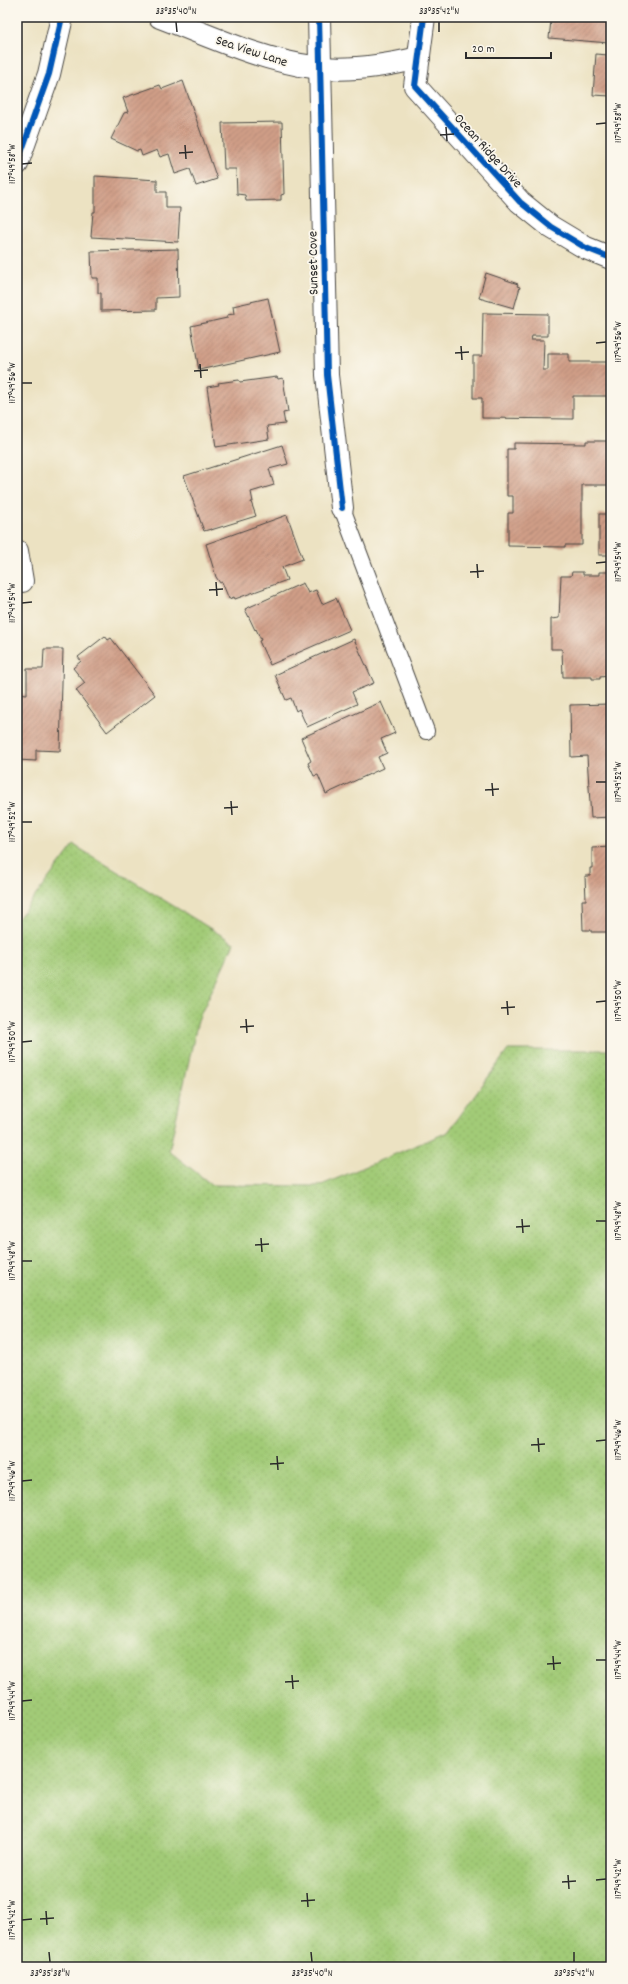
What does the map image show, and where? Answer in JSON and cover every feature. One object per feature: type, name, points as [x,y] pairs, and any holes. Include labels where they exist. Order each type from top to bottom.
[{"type":"street","points":[[17,164],[49,74],[62,17]]},
{"type":"street","name":"Sea View Lane","points":[[160,17],[268,58],[320,68],[364,67],[419,58]]},
{"type":"street","name":"Sunset Cove","points":[[319,17],[327,376],[342,508]]},
{"type":"street","name":"Ocean Ridge Drive","points":[[424,17],[415,86],[520,202],[551,227],[586,248],[611,258]]},
{"type":"street","points":[[17,551],[22,581]]},
{"type":"lane","points":[[342,508],[426,730]]},
{"type":"green space","points":[[74,845],[234,943],[198,1020],[169,1151],[212,1185],[319,1186],[448,1132],[508,1050],[611,1050],[611,1967],[17,1967],[17,920]]},
{"type":"building","points":[[549,17],[611,17],[611,96],[593,95],[596,54],[608,55],[609,43],[549,38],[551,21],[548,21]]},
{"type":"building","points":[[183,81],[217,179],[196,186],[190,169],[175,174],[169,154],[160,157],[157,150],[142,156],[140,150],[137,151],[111,139],[124,113],[128,112],[123,98],[160,85],[162,89]]},
{"type":"building","points":[[282,122],[284,194],[281,195],[281,200],[246,201],[245,195],[237,194],[236,169],[224,169],[222,123]]},
{"type":"building","points":[[95,176],[157,180],[157,192],[166,192],[166,208],[180,208],[178,242],[91,237],[93,212],[95,212]]},
{"type":"building","points":[[178,249],[179,297],[156,298],[156,310],[101,311],[101,293],[98,293],[98,278],[92,278],[91,251]]},
{"type":"building","points":[[486,273],[518,284],[517,286],[520,287],[514,308],[479,298]]},
{"type":"building","points":[[268,298],[280,352],[199,370],[191,326],[227,318],[227,315],[234,314],[233,306]]},
{"type":"building","points":[[483,313],[548,314],[548,336],[532,336],[531,340],[544,340],[543,370],[548,370],[548,354],[569,354],[569,362],[608,362],[608,396],[573,396],[573,419],[482,418],[482,398],[473,398],[473,356],[482,356]]},
{"type":"building","points":[[277,377],[278,379],[283,378],[288,412],[283,413],[285,424],[267,426],[269,439],[216,447],[207,387],[219,385],[218,383],[239,380],[240,382]]},
{"type":"building","points":[[586,441],[611,441],[611,485],[582,485],[582,545],[565,545],[565,547],[508,546],[508,513],[513,513],[513,496],[507,496],[507,449],[514,449],[514,443],[586,444]]},
{"type":"building","points":[[282,445],[288,464],[269,469],[274,485],[251,492],[253,502],[251,502],[256,516],[204,531],[184,476]]},
{"type":"building","points":[[599,514],[611,514],[611,555],[599,555]]},
{"type":"building","points":[[287,515],[303,559],[282,567],[287,580],[235,599],[234,597],[229,599],[222,582],[220,583],[216,577],[206,544]]},
{"type":"building","points":[[572,572],[583,572],[583,575],[599,575],[599,572],[611,572],[611,685],[609,685],[609,676],[600,677],[600,679],[592,679],[592,677],[563,677],[562,649],[551,649],[551,619],[559,618],[561,576],[571,576]]},
{"type":"building","points":[[303,583],[308,593],[316,590],[322,604],[336,598],[350,630],[270,665],[259,641],[261,640],[245,609]]},
{"type":"building","points":[[105,636],[108,640],[111,638],[155,695],[107,732],[76,690],[85,683],[73,668],[81,661],[78,657]]},
{"type":"building","points":[[354,639],[374,683],[352,692],[357,704],[307,727],[299,709],[296,711],[291,698],[286,700],[275,675]]},
{"type":"building","points":[[44,649],[63,649],[60,751],[36,750],[36,761],[17,760],[17,693],[27,694],[27,669],[43,669]]},
{"type":"building","points":[[381,702],[395,733],[381,739],[387,753],[378,757],[383,768],[326,794],[318,775],[314,776],[308,763],[311,761],[301,738]]},
{"type":"building","points":[[611,704],[611,817],[591,818],[587,756],[571,757],[570,705]]},
{"type":"building","points":[[611,847],[611,932],[591,932],[591,930],[583,930],[582,900],[586,900],[585,876],[590,876],[590,868],[592,868],[592,848]]},
{"type":"cycle path","points":[[17,164],[49,74],[62,17]]},
{"type":"cycle path","points":[[319,17],[327,375],[342,508]]},
{"type":"cycle path","points":[[424,17],[415,86],[520,202],[551,227],[586,248],[611,258]]}]
